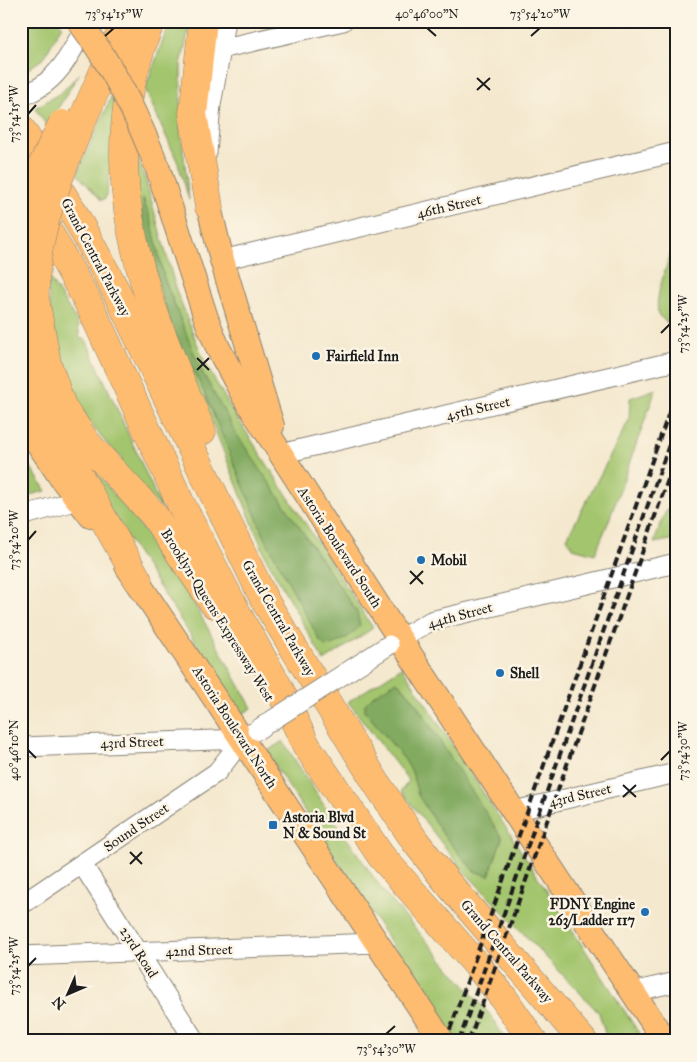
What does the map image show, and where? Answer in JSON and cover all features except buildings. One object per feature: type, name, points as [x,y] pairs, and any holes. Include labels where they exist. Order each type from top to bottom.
[{"type":"highway","points":[[21,220],[37,176],[72,122],[115,21]]},
{"type":"highway","name":"Brooklyn-Queens Expressway West","points":[[126,21],[72,122],[41,231],[35,269],[35,299],[47,363],[56,393],[69,418],[87,442],[145,504],[165,530],[207,592],[266,694],[306,745]]},
{"type":"highway","points":[[151,21],[132,84],[124,151],[127,202],[141,272],[166,348],[229,491],[280,593],[317,683]]},
{"type":"highway","points":[[203,21],[193,114],[209,207]]},
{"type":"highway","name":"Grand Central Parkway","points":[[21,129],[86,236],[129,318],[219,509],[265,601],[317,683],[377,784],[415,841],[452,888],[583,1041]]},
{"type":"highway","name":"Grand Central Parkway","points":[[21,184],[90,304],[180,502],[234,607],[279,688],[306,745],[381,856],[477,965],[503,997],[533,1041]]},
{"type":"highway","points":[[21,344],[28,371],[45,415],[138,580]]},
{"type":"main road","name":"Astoria Boulevard South","points":[[79,21],[122,88],[137,116],[159,172],[195,287],[218,348],[245,398],[394,641],[514,811],[665,1041]]},
{"type":"main road","points":[[209,207],[222,260],[280,454]]},
{"type":"main road","name":"Astoria Boulevard North","points":[[21,418],[52,464],[250,734],[377,943],[442,1041]]},
{"type":"street","points":[[25,95],[46,83],[62,68],[88,21]]},
{"type":"street","points":[[209,207],[207,153],[211,104],[226,21]]},
{"type":"street","points":[[220,49],[342,21]]},
{"type":"street","name":"46th Street","points":[[222,260],[676,152]]},
{"type":"street","name":"45th Street","points":[[280,454],[676,361]]},
{"type":"street","points":[[21,516],[79,500]]},
{"type":"street","name":"44th Street","points":[[250,734],[420,626],[442,618],[676,564]]},
{"type":"street","name":"43rd Street","points":[[21,747],[250,734]]},
{"type":"street","name":"Sound Street","points":[[21,905],[217,772],[250,734]]},
{"type":"street","name":"43rd Street","points":[[514,811],[676,773]]},
{"type":"street","name":"23rd Road","points":[[82,864],[195,1041]]},
{"type":"street","name":"42nd Street","points":[[21,956],[377,943]]},
{"type":"street","points":[[633,992],[676,982]]},
{"type":"green space","points":[[21,21],[58,21],[62,25],[44,58],[21,74]]},
{"type":"green space","points":[[170,21],[191,21],[181,64],[181,132],[189,200],[178,163],[145,89]]},
{"type":"green space","points":[[79,74],[47,126],[35,108],[62,92]]},
{"type":"green space","points":[[124,75],[107,192],[105,199],[101,200],[77,174],[115,88]]},
{"type":"green space","points":[[136,152],[177,293],[204,361],[232,410],[373,628],[324,661],[267,560],[203,400],[165,321],[138,230]]},
{"type":"green space","points":[[143,198],[152,223],[164,278],[200,368],[237,435],[357,612],[360,626],[340,642],[325,646],[320,641],[265,538],[203,390],[171,325],[142,225]]},
{"type":"green space","points":[[676,238],[676,327],[661,317],[657,305]]},
{"type":"green space","points":[[48,276],[77,321],[80,338],[86,340],[162,509],[119,463],[122,459],[104,440],[76,399],[58,352],[49,302]]},
{"type":"green space","points":[[656,389],[595,554],[573,548],[567,538],[629,420],[630,398]]},
{"type":"green space","points":[[68,447],[86,460],[164,555],[186,589],[252,708],[242,714]]},
{"type":"green space","points":[[21,452],[46,491],[21,497],[21,489],[30,486],[25,467],[21,465]]},
{"type":"green space","points":[[676,497],[676,539],[654,543],[664,515]]},
{"type":"green space","points":[[402,667],[644,1041],[611,1041],[605,1033],[599,1013],[462,869],[401,791],[409,781],[348,702]]},
{"type":"green space","points":[[397,681],[411,696],[502,838],[489,876],[474,871],[444,836],[418,795],[412,772],[405,760],[365,711],[365,704],[374,695]]},
{"type":"green space","points":[[283,741],[325,807],[384,892],[492,1017],[506,1041],[455,1041],[266,752]]},
{"type":"railway","points":[[446,1041],[676,393]]},
{"type":"railway","points":[[459,1041],[676,425]]},
{"type":"railway","points":[[469,1041],[676,457]]},
{"type":"place","name":"Fairfield Inn","points":[[316,356]]},
{"type":"place","name":"Mobil","points":[[421,560]]},
{"type":"place","name":"Shell","points":[[500,673]]},
{"type":"place","name":"Astoria Blvd N & Sound St","points":[[273,825]]},
{"type":"place","name":"FDNY Engine 263/Ladder 117","points":[[645,912]]}]
